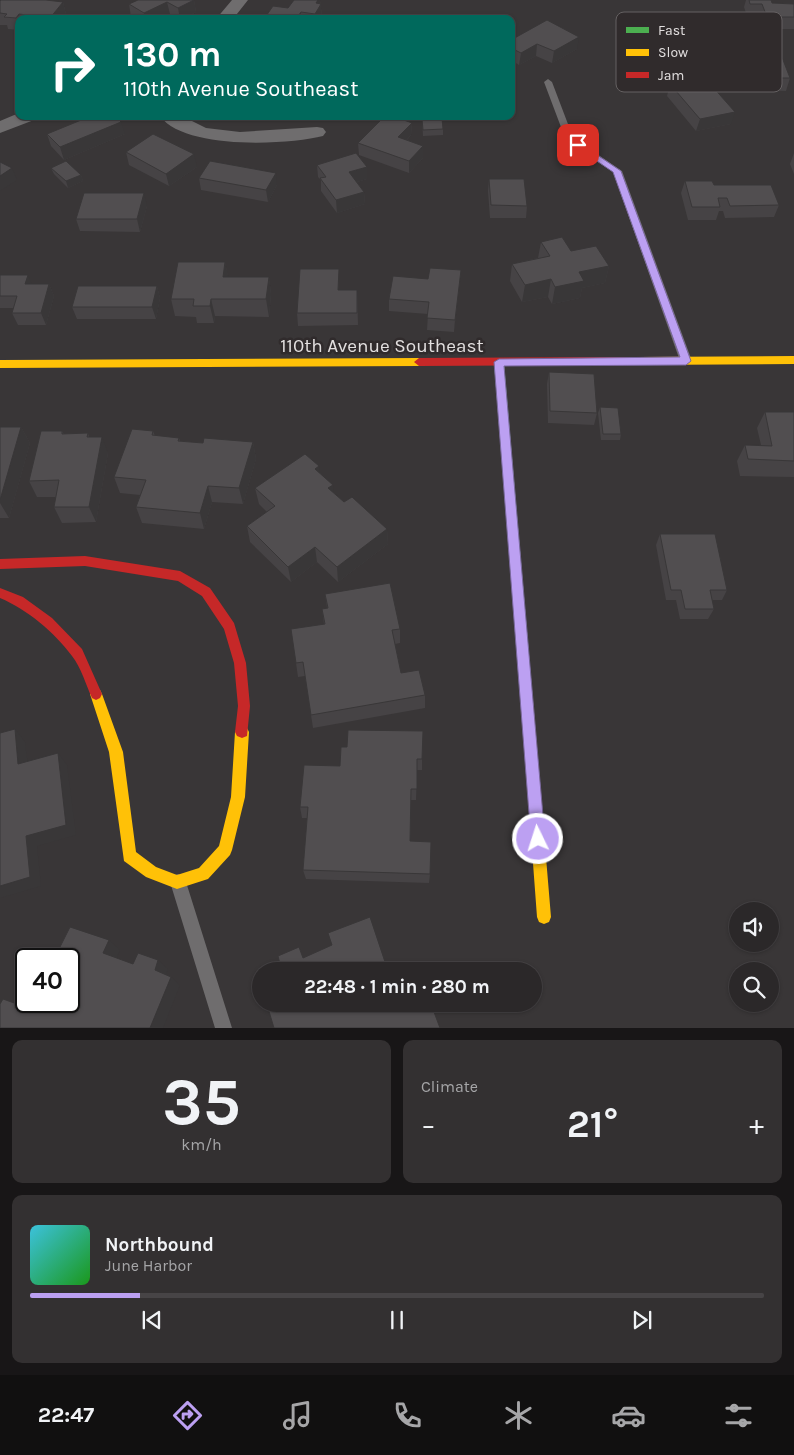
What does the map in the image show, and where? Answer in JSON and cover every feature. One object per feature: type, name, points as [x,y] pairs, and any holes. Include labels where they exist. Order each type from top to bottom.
[{"type":"street","points":[[227,15],[240,0]]},
{"type":"street","points":[[174,120],[221,136],[248,138],[317,132]]},
{"type":"street","name":"110th Avenue Southeast","points":[[0,364],[794,360]]},
{"type":"street","points":[[499,362],[544,916]]},
{"type":"street","points":[[0,564],[84,561],[180,576],[206,592],[230,627],[240,663],[244,706],[238,796],[225,850],[204,874],[177,882],[151,872],[129,856],[116,752],[99,701],[78,653],[48,622],[19,601],[0,593]]},
{"type":"lane","points":[[548,82],[566,133],[578,145],[617,171],[686,361]]},
{"type":"lane","points":[[177,882],[224,1028]]},
{"type":"building","points":[[46,0],[63,2],[52,15],[19,14],[15,15],[15,18],[4,17],[7,14],[0,13],[0,1]]},
{"type":"building","points":[[138,0],[194,0],[178,8],[167,2],[144,13],[129,4]]},
{"type":"building","points":[[294,0],[318,0],[316,3],[321,4],[315,14],[301,12],[299,15],[267,15],[273,6],[288,8]]},
{"type":"building","points":[[749,0],[771,0],[772,3],[794,4],[794,17],[782,17],[782,12],[765,12],[762,4],[750,4]]},
{"type":"building","points":[[547,20],[579,37],[554,51],[537,44],[521,53],[515,50],[515,38]]},
{"type":"building","points":[[782,57],[790,78],[782,78]]},
{"type":"building","points":[[677,92],[717,92],[735,112],[700,119]]},
{"type":"building","points":[[81,120],[119,120],[121,122],[60,147],[47,134]]},
{"type":"building","points":[[381,120],[404,120],[412,123],[398,137],[423,146],[409,161],[358,143]]},
{"type":"building","points":[[422,120],[442,120],[443,129],[423,130]]},
{"type":"building","points":[[153,134],[194,154],[166,174],[126,152]]},
{"type":"building","points":[[356,153],[367,167],[349,172],[364,192],[336,200],[320,178],[326,177],[317,165]]},
{"type":"building","points":[[66,161],[81,175],[66,181],[51,168]]},
{"type":"building","points":[[210,161],[276,173],[266,190],[199,178]]},
{"type":"building","points":[[0,162],[12,168],[0,176]]},
{"type":"building","points":[[489,179],[524,179],[527,206],[491,205]]},
{"type":"building","points":[[685,181],[712,181],[714,185],[771,185],[779,205],[730,206],[727,198],[718,198],[720,207],[692,207]]},
{"type":"building","points":[[84,193],[144,193],[137,219],[76,219]]},
{"type":"building","points":[[562,237],[571,251],[596,246],[609,266],[579,272],[584,281],[555,287],[551,279],[525,285],[512,264],[550,256],[541,242]]},
{"type":"building","points":[[178,262],[225,262],[223,277],[269,277],[266,299],[211,299],[210,306],[193,306],[194,299],[171,299]]},
{"type":"building","points":[[430,268],[461,270],[455,320],[427,318],[429,302],[389,299],[393,276],[428,279]]},
{"type":"building","points":[[300,269],[339,269],[338,290],[357,290],[357,313],[297,313]]},
{"type":"building","points":[[0,275],[28,275],[25,284],[49,284],[41,313],[12,313],[17,296],[0,296]]},
{"type":"building","points":[[78,286],[157,286],[152,307],[72,307]]},
{"type":"building","points":[[549,372],[594,374],[597,413],[550,411]]},
{"type":"building","points":[[600,407],[618,408],[621,434],[603,434]]},
{"type":"building","points":[[765,412],[794,412],[794,461],[748,459],[745,445],[772,446]]},
{"type":"building","points":[[0,427],[21,427],[0,500]]},
{"type":"building","points":[[132,429],[153,431],[152,435],[179,438],[178,441],[203,443],[204,438],[253,442],[239,488],[208,486],[200,513],[136,507],[146,480],[114,477]]},
{"type":"building","points":[[41,431],[62,431],[62,434],[88,433],[87,437],[102,437],[89,507],[54,507],[59,480],[29,481]]},
{"type":"building","points":[[305,454],[319,466],[315,469],[333,485],[328,488],[344,502],[352,497],[387,529],[337,567],[315,547],[288,567],[247,526],[275,506],[255,488]]},
{"type":"building","points":[[660,534],[715,534],[727,590],[710,590],[714,609],[685,609],[681,590],[671,590]]},
{"type":"building","points":[[390,583],[400,629],[392,630],[401,673],[419,670],[425,695],[311,715],[303,662],[296,663],[291,629],[325,624],[322,609],[328,608],[325,594]]},
{"type":"building","points":[[15,729],[18,764],[58,753],[66,825],[26,836],[30,877],[0,886],[0,733]]},
{"type":"building","points":[[348,730],[423,731],[422,759],[417,759],[417,789],[411,789],[410,841],[431,842],[430,874],[303,870],[308,807],[300,807],[304,765],[340,766],[341,747],[347,747]]},
{"type":"building","points":[[370,917],[385,962],[280,962],[278,956],[299,947],[303,958],[332,945],[328,933]]},
{"type":"building","points":[[70,927],[109,940],[103,953],[133,964],[138,953],[158,960],[155,970],[171,977],[150,1028],[0,1028],[0,1004],[3,999],[15,1003],[15,1013],[80,1013],[80,948],[60,948]]},
{"type":"building","points":[[269,1012],[434,1012],[440,1028],[274,1028]]},
{"type":"traffic: fast","points":[[499,363],[527,702]]},
{"type":"traffic: slow","points":[[640,361],[794,360]]},
{"type":"traffic: slow","points":[[0,364],[419,362]]},
{"type":"traffic: slow","points":[[96,694],[116,752],[129,856],[151,872],[177,882],[203,874],[225,850],[238,797],[242,732]]},
{"type":"traffic: slow","points":[[527,702],[544,917]]},
{"type":"traffic: jam","points":[[419,362],[640,361]]},
{"type":"traffic: jam","points":[[0,564],[85,561],[180,576],[206,592],[230,627],[240,663],[244,706],[242,732]]},
{"type":"traffic: jam","points":[[0,593],[19,601],[48,622],[78,653],[96,694]]},
{"type":"route","points":[[538,839],[499,362],[686,361],[617,171],[578,145]]}]
